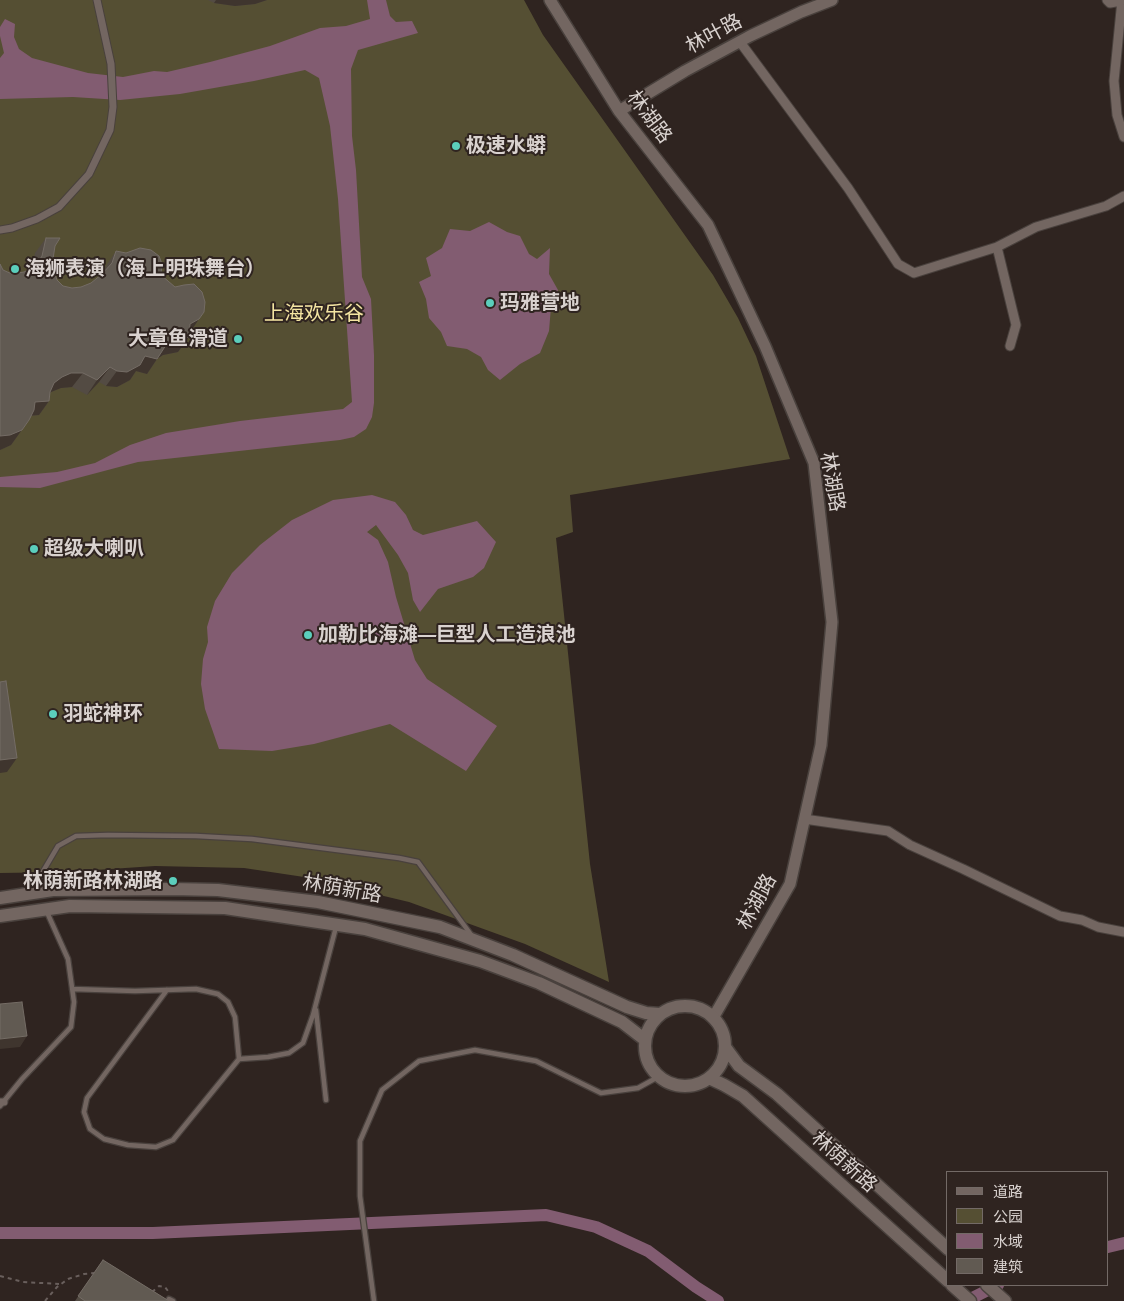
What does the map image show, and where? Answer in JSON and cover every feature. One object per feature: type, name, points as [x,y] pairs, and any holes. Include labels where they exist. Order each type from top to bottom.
[{"type":"main road","name":"林荫新路","points":[[0,898],[53,890],[218,890],[318,902],[440,927],[513,956],[627,1007],[646,1013],[660,1014],[676,1006],[690,1006],[703,1010],[722,1029],[725,1047],[740,1066],[784,1100],[946,1247]]},
{"type":"main road","name":"林荫新路","points":[[0,916],[70,906],[225,908],[365,929],[470,959],[539,983],[622,1022],[644,1039]]},
{"type":"main road","points":[[660,1014],[654,1020],[644,1039],[646,1058],[658,1077],[673,1086],[686,1087],[699,1084],[709,1078],[720,1068],[725,1047]]},
{"type":"main road","name":"林荫新路","points":[[709,1078],[724,1084],[743,1096],[946,1279]]},
{"type":"main road","points":[[953,1286],[970,1301]]},
{"type":"main road","points":[[988,1286],[1005,1301]]},
{"type":"street","points":[[0,230],[12,228],[37,219],[59,207],[89,174],[100,154],[110,130],[113,107],[111,64],[98,0]]},
{"type":"street","name":"林湖路","points":[[550,0],[619,111],[708,225],[765,346],[814,463],[832,622],[821,744],[790,884],[713,1018]]},
{"type":"street","name":"林叶路","points":[[619,111],[685,71],[740,42],[801,12],[832,0]]},
{"type":"street","points":[[1107,0],[1110,3],[1121,1],[1114,81],[1117,115],[1124,137]]},
{"type":"street","points":[[740,42],[848,188],[898,264],[914,274],[997,247],[1036,227],[1106,206],[1124,196]]},
{"type":"street","points":[[997,247],[1016,325],[1010,346]]},
{"type":"street","points":[[804,819],[888,831],[910,845],[1060,916],[1124,932]]},
{"type":"lane","points":[[30,894],[58,846],[76,836],[196,836],[252,839],[418,862],[476,941]]},
{"type":"lane","points":[[1,1103],[71,1027],[74,1002],[68,958],[46,909]]},
{"type":"lane","points":[[239,1059],[289,1053],[302,1043],[315,1006],[337,924]]},
{"type":"lane","points":[[72,989],[196,989],[218,994],[228,1002],[235,1018],[239,1059],[173,1140],[156,1147],[128,1145],[104,1139],[90,1129],[84,1112],[87,1098],[167,990]]},
{"type":"lane","points":[[315,1006],[326,1100]]},
{"type":"lane","points":[[374,1301],[360,1196],[360,1141],[382,1090],[419,1061],[475,1050],[536,1062],[602,1093],[638,1088],[658,1077]]},
{"type":"path","points":[[45,1301],[68,1279],[84,1274],[98,1273]]},
{"type":"path","points":[[0,1276],[22,1282],[61,1284]]},
{"type":"path","points":[[151,1295],[153,1289],[159,1286],[167,1289]]},
{"type":"green space","name":"上海欢乐谷","points":[[0,0],[524,0],[543,35],[713,275],[738,318],[756,356],[790,459],[570,495],[573,532],[556,538],[590,864],[609,982],[525,944],[409,902],[304,877],[244,868],[155,866],[66,872],[0,873]]},
{"type":"water","points":[[367,0],[386,0],[390,16],[396,22],[412,21],[418,33],[358,50],[351,69],[352,136],[356,170],[362,277],[371,299],[374,355],[374,403],[372,417],[366,429],[354,437],[340,440],[138,462],[40,488],[0,487],[0,477],[57,472],[95,463],[130,445],[166,433],[240,421],[343,409],[352,402],[338,199],[330,126],[319,78],[305,70],[180,94],[120,100],[73,97],[0,99],[0,58],[4,53],[0,27],[5,19],[15,24],[14,37],[19,49],[32,58],[88,73],[123,77],[154,71],[167,72],[210,62],[270,46],[320,28],[346,26],[370,19]]},
{"type":"water","name":"玛雅营地","points":[[489,222],[507,232],[520,236],[529,254],[537,259],[550,248],[549,274],[558,290],[551,307],[549,331],[540,353],[520,364],[500,380],[488,370],[481,357],[467,349],[447,346],[441,332],[429,318],[426,299],[419,282],[431,276],[426,258],[442,248],[450,229],[470,231]]},
{"type":"water","name":"加勒比海滩—巨型人工造浪池","points":[[372,495],[395,502],[406,515],[413,530],[423,535],[477,521],[496,542],[484,568],[473,577],[438,589],[420,612],[413,600],[408,573],[398,555],[376,525],[367,532],[378,540],[388,562],[396,597],[415,660],[427,679],[497,726],[466,771],[390,724],[314,744],[272,751],[219,749],[205,709],[201,684],[203,659],[208,642],[207,627],[215,601],[232,573],[260,545],[292,520],[333,500]]},
{"type":"building","points":[[46,238],[60,238],[55,246],[53,268],[57,280],[63,286],[72,288],[91,283],[112,263],[116,251],[126,253],[140,248],[151,250],[159,256],[162,264],[161,275],[175,287],[194,284],[202,292],[205,302],[204,312],[199,319],[190,324],[189,337],[174,340],[166,345],[157,359],[145,356],[140,365],[127,372],[117,371],[110,367],[97,380],[83,373],[71,373],[62,377],[54,383],[49,401],[35,402],[34,410],[22,430],[10,435],[0,436],[0,264],[3,270],[12,274],[24,272],[35,267],[42,256]]},
{"type":"building","points":[[6,681],[17,758],[0,760],[0,682]]},
{"type":"building","points":[[22,1002],[27,1036],[0,1039],[0,1004]]},
{"type":"building","points":[[103,1260],[169,1301],[85,1301],[78,1296]]},
{"type":"waterway","points":[[0,1233],[153,1233],[546,1215],[596,1227],[648,1251],[718,1301]]},
{"type":"waterway","points":[[1109,1247],[1124,1243]]},
{"type":"waterway","points":[[966,1301],[996,1286]]},
{"type":"place","name":"极速水蟒","points":[[456,146]]},
{"type":"place","name":"海狮表演（海上明珠舞台）","points":[[15,269]]},
{"type":"place","name":"玛雅营地","points":[[490,303]]},
{"type":"place","name":"大章鱼滑道","points":[[238,339]]},
{"type":"place","name":"超级大喇叭","points":[[34,549]]},
{"type":"place","name":"加勒比海滩—巨型人工造浪池","points":[[308,635]]},
{"type":"place","name":"羽蛇神环","points":[[53,714]]},
{"type":"place","name":"林荫新路林湖路","points":[[173,881]]}]
